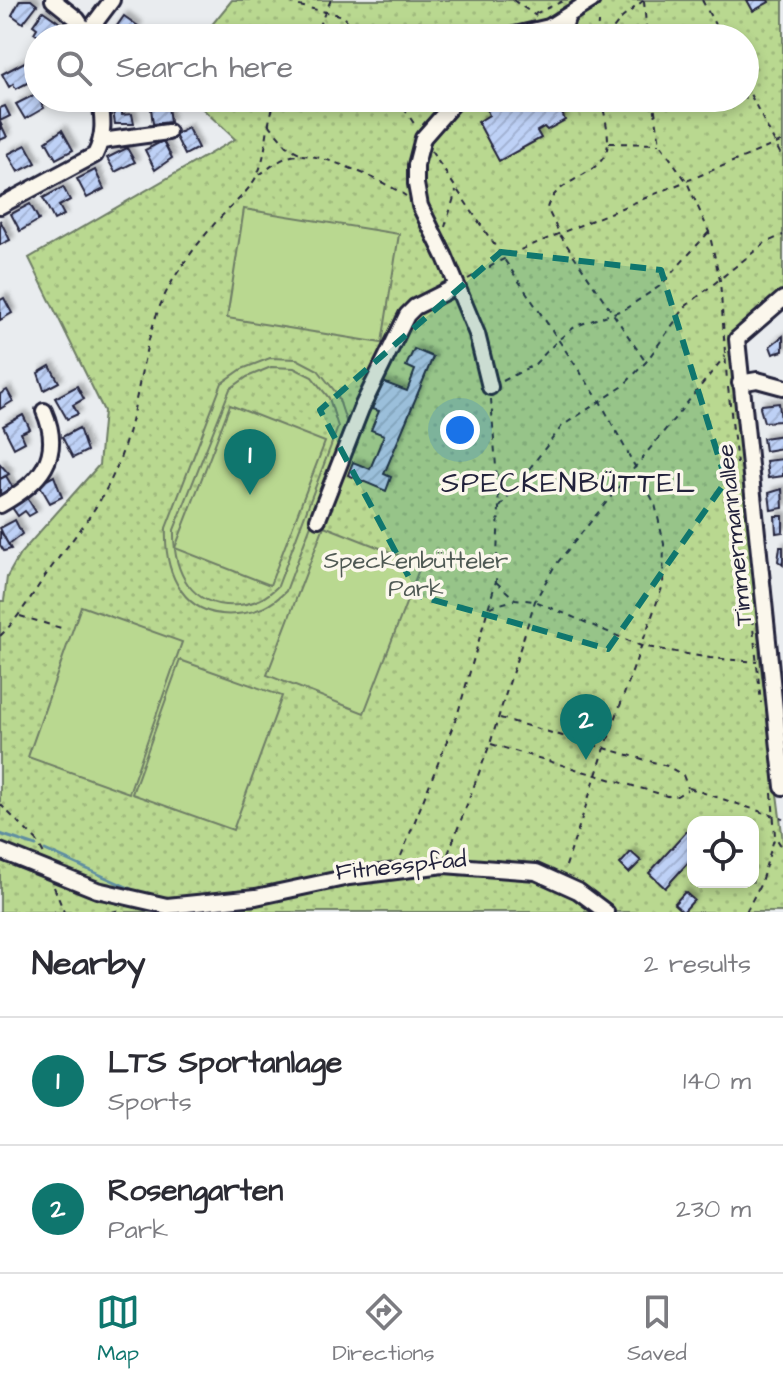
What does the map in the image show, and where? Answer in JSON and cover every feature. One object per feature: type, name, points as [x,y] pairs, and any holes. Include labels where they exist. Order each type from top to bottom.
[{"type":"street","points":[[53,0],[78,24]]},
{"type":"street","points":[[96,24],[112,0]]},
{"type":"street","points":[[555,24],[592,0]]},
{"type":"street","points":[[565,24],[567,18]]},
{"type":"street","points":[[0,206],[95,155],[102,141],[102,112]]},
{"type":"street","points":[[446,112],[423,138],[416,165],[420,206],[477,334],[490,387]]},
{"type":"street","points":[[102,141],[168,132]]},
{"type":"street","points":[[318,519],[361,409],[407,315],[415,307],[457,286]]},
{"type":"street","name":"Timmermannallee","points":[[783,299],[737,339],[776,664],[783,787]]},
{"type":"street","points":[[740,383],[757,380],[783,387]]},
{"type":"street","points":[[0,505],[25,491],[48,464],[53,445],[51,427],[44,411]]},
{"type":"street","points":[[0,851],[97,890],[167,906],[254,905],[307,884],[444,865],[536,872],[578,891],[606,912]]},
{"type":"path","points":[[289,0],[295,5],[344,16],[349,24]]},
{"type":"path","points":[[320,24],[331,0]]},
{"type":"path","points":[[513,0],[546,24]]},
{"type":"path","points":[[534,14],[565,0]]},
{"type":"path","points":[[617,24],[644,0]]},
{"type":"path","points":[[644,0],[646,24]]},
{"type":"path","points":[[702,0],[715,24]]},
{"type":"path","points":[[257,177],[266,151],[268,123],[272,112]]},
{"type":"path","points":[[406,112],[601,403],[655,504],[664,544],[663,585],[560,882]]},
{"type":"path","points":[[603,112],[608,143],[604,156],[594,168],[563,186],[549,200],[547,208],[560,235],[646,362]]},
{"type":"path","points":[[444,865],[490,744],[535,601],[554,567],[725,357],[720,280],[709,232],[687,182],[660,144],[655,112]]},
{"type":"path","points":[[759,112],[783,159]]},
{"type":"path","points":[[268,123],[287,146],[301,154],[359,170],[401,192],[420,206]]},
{"type":"path","points":[[457,286],[503,259],[783,141]]},
{"type":"path","points":[[608,143],[660,144]]},
{"type":"path","points":[[0,636],[19,615],[98,507],[113,479],[129,432],[144,354],[169,287],[210,229],[257,177],[283,159],[301,154]]},
{"type":"path","points":[[445,234],[445,222],[456,190]]},
{"type":"path","points":[[396,870],[458,713],[496,581],[499,508],[490,387],[535,364],[576,326],[625,309],[660,286],[709,232]]},
{"type":"path","points":[[499,508],[562,426],[622,387],[646,362],[686,306],[765,243],[783,235]]},
{"type":"path","points":[[496,581],[515,599]]},
{"type":"path","points":[[490,608],[515,599],[535,601],[641,646],[710,658],[776,664]]},
{"type":"path","points":[[19,615],[61,628]]},
{"type":"path","points":[[490,744],[667,796],[677,796],[688,788],[687,780],[676,770],[497,717]]},
{"type":"path","points":[[688,788],[783,819]]},
{"type":"path","points":[[746,912],[760,885],[775,836],[776,818]]},
{"type":"path","points":[[775,836],[783,849]]},
{"type":"highlighted area","points":[[501,252],[661,270],[726,481],[608,649],[419,596],[320,410]]},
{"type":"green space","name":"Speckenbütteler Park","points":[[232,0],[783,0],[783,297],[736,338],[760,660],[783,841],[783,912],[0,912],[0,601],[4,601],[7,577],[20,554],[99,465],[104,411],[29,258],[235,139],[206,112],[759,112],[759,24],[212,24]]},
{"type":"green space","points":[[244,209],[399,234],[382,343],[227,318]]},
{"type":"green space","points":[[270,358],[297,359],[318,370],[337,394],[348,427],[286,591],[258,610],[219,614],[203,609],[181,590],[169,562],[166,528],[222,383],[242,369]],"holes":[[[271,367],[294,368],[312,377],[329,398],[338,427],[278,586],[260,599],[245,604],[222,605],[208,601],[188,585],[181,573],[174,530],[230,389],[247,377]]]},
{"type":"green space","points":[[230,405],[325,442],[270,585],[175,548]]},
{"type":"green space","points":[[324,526],[421,564],[364,713],[267,675]]},
{"type":"green space","points":[[81,606],[182,642],[129,793],[28,757]]},
{"type":"green space","points":[[180,660],[282,696],[233,830],[132,794]]},
{"type":"building","points":[[20,0],[31,0],[37,5],[23,23],[12,15]]},
{"type":"building","points":[[747,0],[768,0],[769,2],[753,11]]},
{"type":"building","points":[[43,11],[60,23],[59,24],[34,24]]},
{"type":"building","points":[[124,16],[135,24],[118,24]]},
{"type":"building","points":[[24,62],[24,85],[16,89],[13,84],[9,87],[2,74]]},
{"type":"building","points":[[24,100],[24,112],[37,112],[25,119],[16,104]]},
{"type":"building","points":[[5,106],[10,116],[0,121],[0,108]]},
{"type":"building","points":[[113,112],[132,114],[134,124],[115,124]]},
{"type":"building","points":[[151,112],[169,112],[170,122],[153,124]]},
{"type":"building","points":[[488,112],[561,112],[565,120],[547,130],[544,127],[537,131],[541,138],[499,161],[478,122],[489,115]]},
{"type":"building","points":[[0,122],[7,137],[0,140]]},
{"type":"building","points":[[188,128],[198,148],[185,155],[175,135]]},
{"type":"building","points":[[62,130],[73,150],[56,159],[46,141]]},
{"type":"building","points":[[163,141],[172,158],[155,170],[145,150]]},
{"type":"building","points":[[26,145],[36,163],[18,172],[8,154]]},
{"type":"building","points":[[127,148],[135,162],[115,172],[107,158]]},
{"type":"building","points":[[95,170],[104,189],[87,198],[77,179]]},
{"type":"building","points":[[63,187],[70,200],[59,206],[64,215],[54,220],[43,198]]},
{"type":"building","points":[[30,204],[39,220],[20,231],[11,214]]},
{"type":"building","points":[[0,220],[10,240],[0,245]]},
{"type":"building","points":[[4,298],[12,313],[0,320],[0,300]]},
{"type":"building","points":[[783,336],[783,351],[773,354],[770,346]]},
{"type":"building","points":[[414,349],[433,357],[384,474],[391,477],[386,491],[348,475],[353,462],[370,469],[384,435],[371,430],[379,411],[372,409],[383,382],[407,391],[415,370],[406,366]]},
{"type":"building","points":[[50,366],[59,382],[44,390],[38,373]]},
{"type":"building","points":[[77,386],[84,399],[73,405],[78,414],[67,419],[55,398]]},
{"type":"building","points":[[7,390],[13,401],[0,409],[0,394]]},
{"type":"building","points":[[779,403],[781,421],[764,422],[762,405]]},
{"type":"building","points":[[23,415],[30,429],[21,433],[25,442],[14,448],[3,426]]},
{"type":"building","points":[[79,428],[87,451],[73,458],[62,437]]},
{"type":"building","points":[[783,435],[783,448],[765,451],[763,438]]},
{"type":"building","points":[[783,459],[783,476],[768,478],[766,461]]},
{"type":"building","points":[[0,464],[9,474],[0,479]]},
{"type":"building","points":[[6,476],[15,491],[2,497],[0,479]]},
{"type":"building","points":[[54,476],[62,497],[50,503],[39,484]]},
{"type":"building","points":[[782,489],[783,508],[771,510],[769,493]]},
{"type":"building","points":[[26,496],[36,512],[29,516],[25,511],[18,516],[11,506]]},
{"type":"building","points":[[775,516],[783,516],[783,532],[776,533]]},
{"type":"building","points":[[15,520],[22,534],[8,545],[0,528]]},
{"type":"building","points":[[0,532],[11,549],[4,551],[0,545]]},
{"type":"building","points":[[780,547],[783,547],[783,565],[778,561]]},
{"type":"building","points":[[687,831],[687,864],[665,888],[649,873]]},
{"type":"building","points":[[631,852],[641,861],[629,873],[620,864]]},
{"type":"building","points":[[685,892],[694,900],[683,912],[674,904]]},
{"type":"waterway","points":[[0,834],[36,846]]},
{"type":"waterway","points":[[45,850],[138,892]]},
{"type":"place","name":"LTS Sportanlage","points":[[250,495]]},
{"type":"place","name":"Rosengarten","points":[[586,760]]},
{"type":"district","name":"SPECKENBÜTTEL","points":[[569,482]]}]
